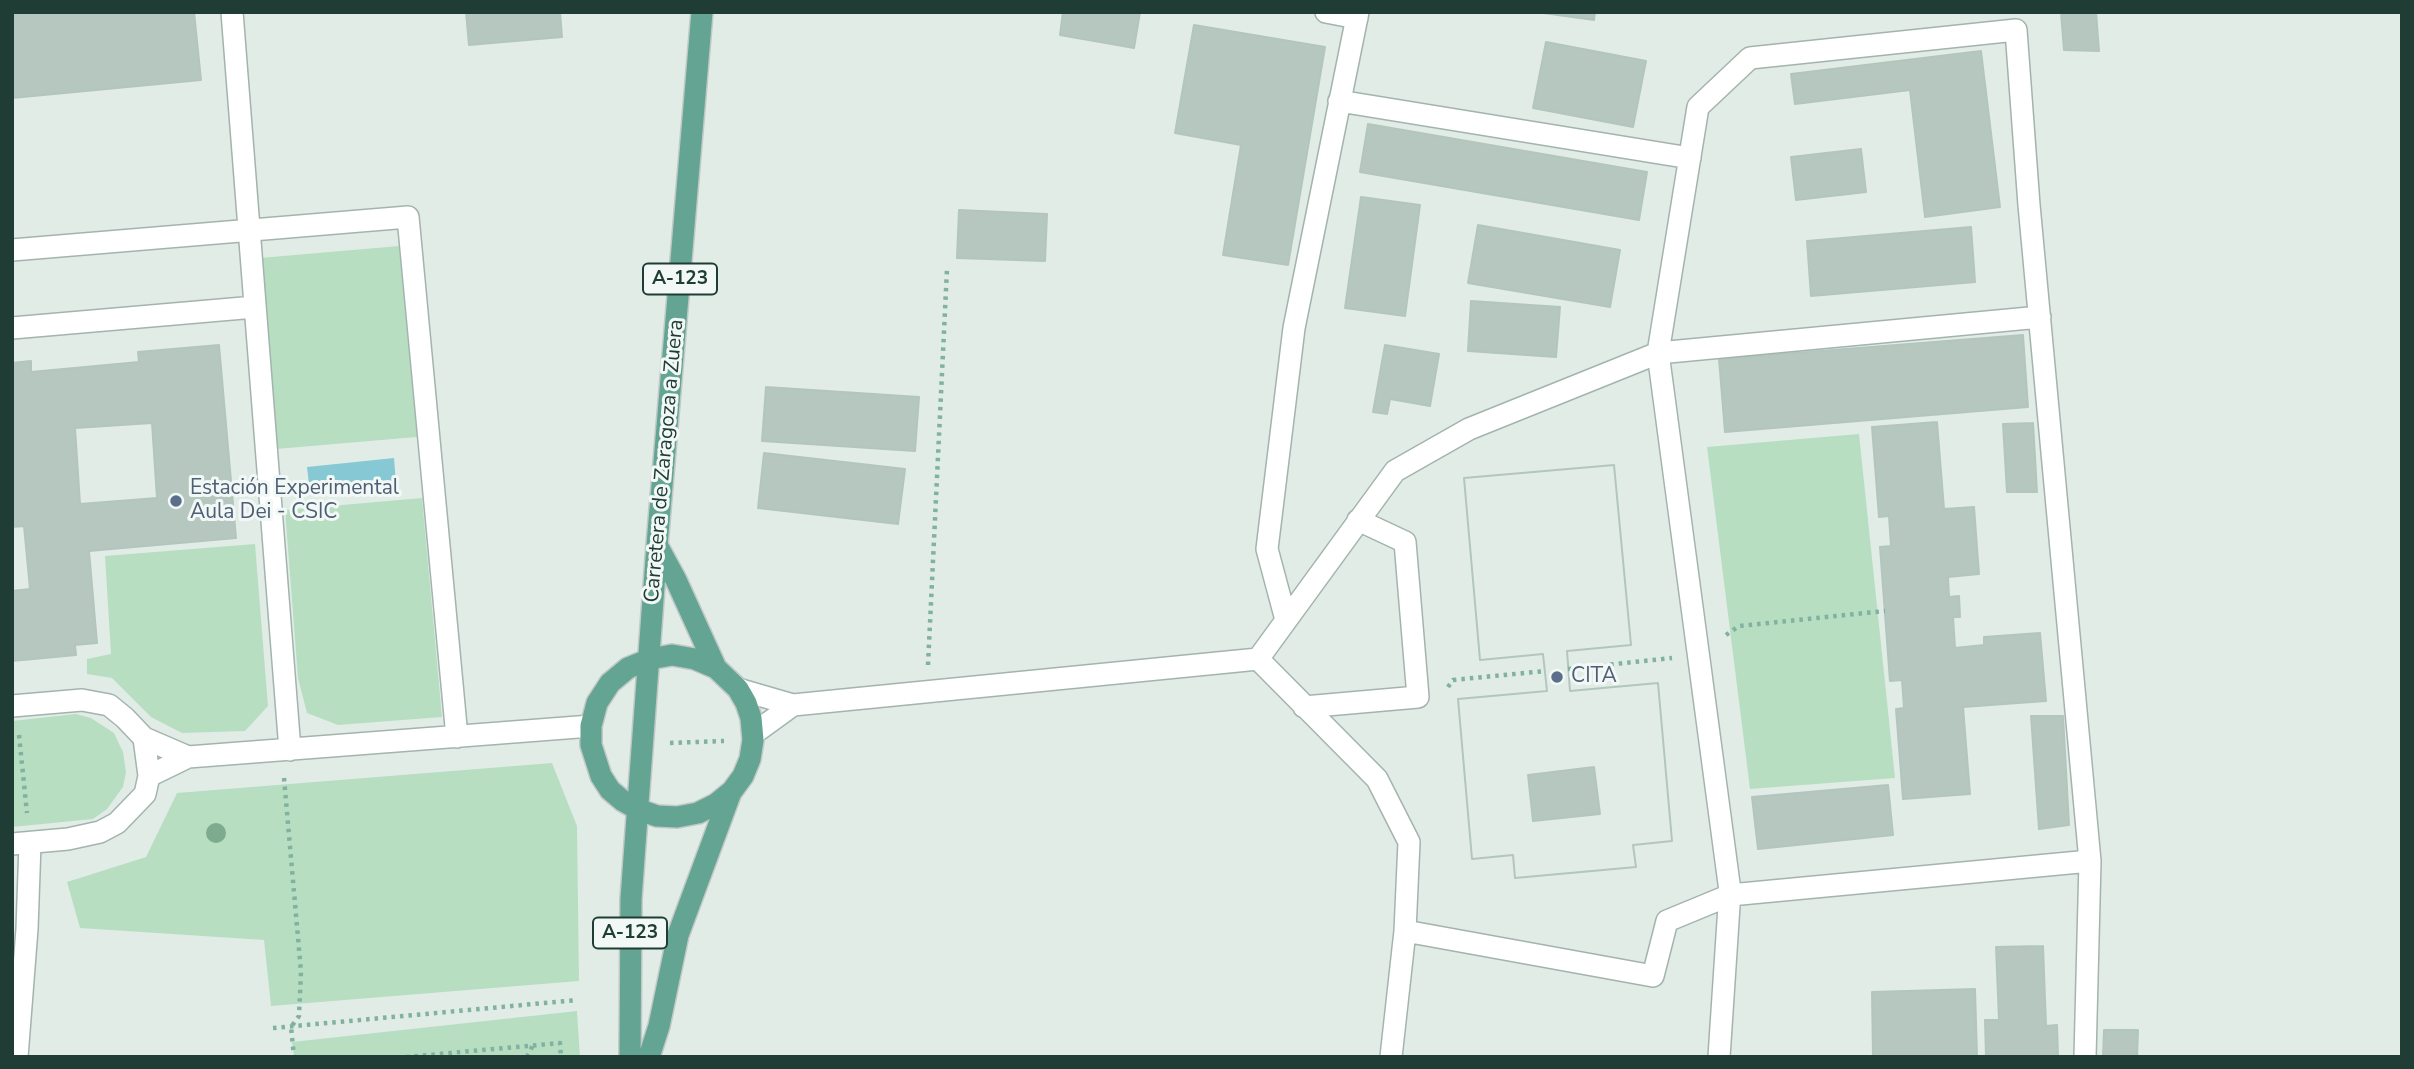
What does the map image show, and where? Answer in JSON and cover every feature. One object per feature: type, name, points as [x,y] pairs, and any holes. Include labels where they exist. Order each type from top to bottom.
[{"type":"main road","name":"Carretera de Zaragoza a Zuera","points":[[650,659],[657,545],[702,12]]},
{"type":"main road","points":[[657,545],[716,668]]},
{"type":"main road","points":[[672,655],[695,659],[716,668],[738,688],[751,718],[753,737],[750,759],[743,776],[732,790],[716,804],[698,813],[677,817],[657,816],[637,809],[616,795],[601,776],[591,745],[591,726],[597,703],[610,683],[628,668],[650,659],[672,655]]},
{"type":"main road","name":"A-123","points":[[630,1057],[631,900],[650,659]]},
{"type":"main road","points":[[649,1057],[659,1026],[678,935],[732,790]]},
{"type":"lane","points":[[232,12],[290,750]]},
{"type":"lane","points":[[1286,620],[1266,549],[1294,328],[1357,15],[1326,12]]},
{"type":"lane","points":[[1719,1057],[1730,895],[1658,353],[1698,107],[1750,58],[2016,30],[2091,861],[2085,1057]]},
{"type":"lane","points":[[1339,101],[1690,158]]},
{"type":"lane","points":[[12,250],[408,217],[457,737]]},
{"type":"lane","points":[[12,328],[255,307]]},
{"type":"lane","points":[[738,688],[793,705],[927,694],[1258,659],[1395,471],[1469,429],[1658,353],[2040,317]]},
{"type":"lane","points":[[1304,707],[1418,697],[1405,542],[1358,520]]},
{"type":"lane","points":[[1258,659],[1377,779],[1409,842],[1405,931],[1391,1057]]},
{"type":"lane","points":[[14,706],[82,700],[109,705],[144,738],[188,757]]},
{"type":"lane","points":[[753,737],[793,705]]},
{"type":"lane","points":[[149,776],[188,757],[591,726]]},
{"type":"lane","points":[[17,1057],[27,929],[21,844],[100,832],[117,823],[145,794],[149,776],[144,738]]},
{"type":"lane","points":[[1405,931],[1653,976],[1667,921],[1730,895],[2091,861]]},
{"type":"path","points":[[927,694],[947,270]]},
{"type":"path","points":[[1445,691],[1453,680],[1545,671]]},
{"type":"path","points":[[14,706],[21,844]]},
{"type":"path","points":[[642,741],[668,743],[753,737]]},
{"type":"path","points":[[283,771],[301,972],[299,1016],[291,1027],[294,1057]]},
{"type":"path","points":[[273,1028],[577,1000]]},
{"type":"path","points":[[406,1057],[560,1042],[561,1057]]},
{"type":"path","points":[[527,1057],[534,1045]]},
{"type":"green space","points":[[399,246],[417,437],[276,449],[260,258]]},
{"type":"green space","points":[[1859,434],[1895,778],[1750,789],[1707,447]]},
{"type":"green space","points":[[422,498],[442,717],[338,725],[307,713],[298,678],[285,510]]},
{"type":"green space","points":[[255,544],[268,706],[245,731],[182,733],[151,717],[112,678],[87,674],[87,659],[111,654],[105,556]]},
{"type":"green space","points":[[76,714],[91,718],[114,733],[123,752],[126,772],[123,787],[107,809],[93,819],[12,827],[12,721]]},
{"type":"green space","points":[[552,763],[577,826],[579,981],[271,1006],[264,940],[80,928],[67,882],[146,857],[177,793]]},
{"type":"green space","points":[[577,1011],[580,1057],[294,1057],[292,1042]]},
{"type":"water","points":[[394,458],[396,484],[310,493],[307,467]]},
{"type":"building","points":[[12,12],[194,12],[201,80],[12,98]]},
{"type":"building","points":[[466,12],[560,12],[562,37],[469,45]]},
{"type":"building","points":[[1063,12],[1140,12],[1134,48],[1060,35]]},
{"type":"building","points":[[1536,12],[1595,12],[1594,20]]},
{"type":"building","points":[[2061,12],[2096,12],[2099,51],[2064,50]]},
{"type":"building","points":[[1194,25],[1325,47],[1288,265],[1223,255],[1241,145],[1175,133]]},
{"type":"building","points":[[1546,42],[1646,61],[1633,127],[1533,108]]},
{"type":"building","points":[[1981,51],[2000,207],[1925,217],[1910,90],[1795,104],[1791,74]]},
{"type":"building","points":[[1368,124],[1647,172],[1639,220],[1360,172]]},
{"type":"building","points":[[1861,149],[1866,192],[1796,200],[1791,157]]},
{"type":"building","points":[[1361,197],[1420,205],[1405,316],[1345,308]]},
{"type":"building","points":[[959,210],[1047,214],[1045,261],[957,258]]},
{"type":"building","points":[[1478,225],[1620,250],[1610,307],[1468,283]]},
{"type":"building","points":[[1971,227],[1975,282],[1811,296],[1807,241]]},
{"type":"building","points":[[1471,301],[1560,307],[1556,357],[1468,351]]},
{"type":"building","points":[[2023,335],[2028,407],[1725,432],[1719,359]]},
{"type":"building","name":"Estación Experimental Aula Dei - CSIC","points":[[219,345],[236,538],[89,551],[97,643],[75,645],[76,655],[12,661],[12,591],[30,589],[24,526],[12,527],[12,363],[31,361],[31,372],[139,362],[138,352]],"holes":[[[152,423],[157,498],[80,504],[75,428]]]},
{"type":"building","points":[[1385,345],[1439,354],[1430,406],[1390,399],[1387,414],[1373,412]]},
{"type":"building","points":[[766,387],[919,397],[915,451],[762,441]]},
{"type":"building","points":[[1937,422],[1944,509],[1974,507],[1979,574],[1948,577],[1949,597],[1959,596],[1960,617],[1953,617],[1955,648],[1984,645],[1984,637],[2040,633],[2046,701],[1963,707],[1970,794],[1903,799],[1896,709],[1904,708],[1902,680],[1890,681],[1880,547],[1891,546],[1889,516],[1879,517],[1872,427]]},
{"type":"building","points":[[2033,423],[2037,492],[2007,492],[2003,424]]},
{"type":"building","points":[[764,453],[905,469],[898,524],[758,508]]},
{"type":"building","name":"CITA","points":[[1614,465],[1631,645],[1567,651],[1570,691],[1658,683],[1672,841],[1633,845],[1636,867],[1515,878],[1513,855],[1472,859],[1458,699],[1547,691],[1543,654],[1480,660],[1464,478]],"holes":[[[1594,767],[1600,814],[1533,821],[1528,775]]]},
{"type":"building","name":"CITA","points":[[1614,465],[1631,645],[1567,651],[1570,691],[1658,683],[1672,841],[1633,845],[1636,867],[1515,878],[1513,855],[1472,859],[1458,699],[1547,691],[1543,654],[1480,660],[1464,478]]},
{"type":"building","points":[[2031,716],[2063,716],[2069,825],[2039,829]]},
{"type":"building","points":[[1888,785],[1893,835],[1758,849],[1752,797]]},
{"type":"building","points":[[2043,946],[2046,1026],[2057,1025],[2058,1057],[1986,1057],[1985,1020],[1999,1020],[1996,947]]},
{"type":"building","points":[[1975,989],[1977,1057],[1873,1057],[1872,992]]},
{"type":"building","points":[[2104,1030],[2138,1030],[2137,1057],[2103,1057]]},
{"type":"place","name":"Estación Experimental Aula Dei - CSIC","points":[[176,501]]},
{"type":"place","name":"CITA","points":[[1557,677]]}]
